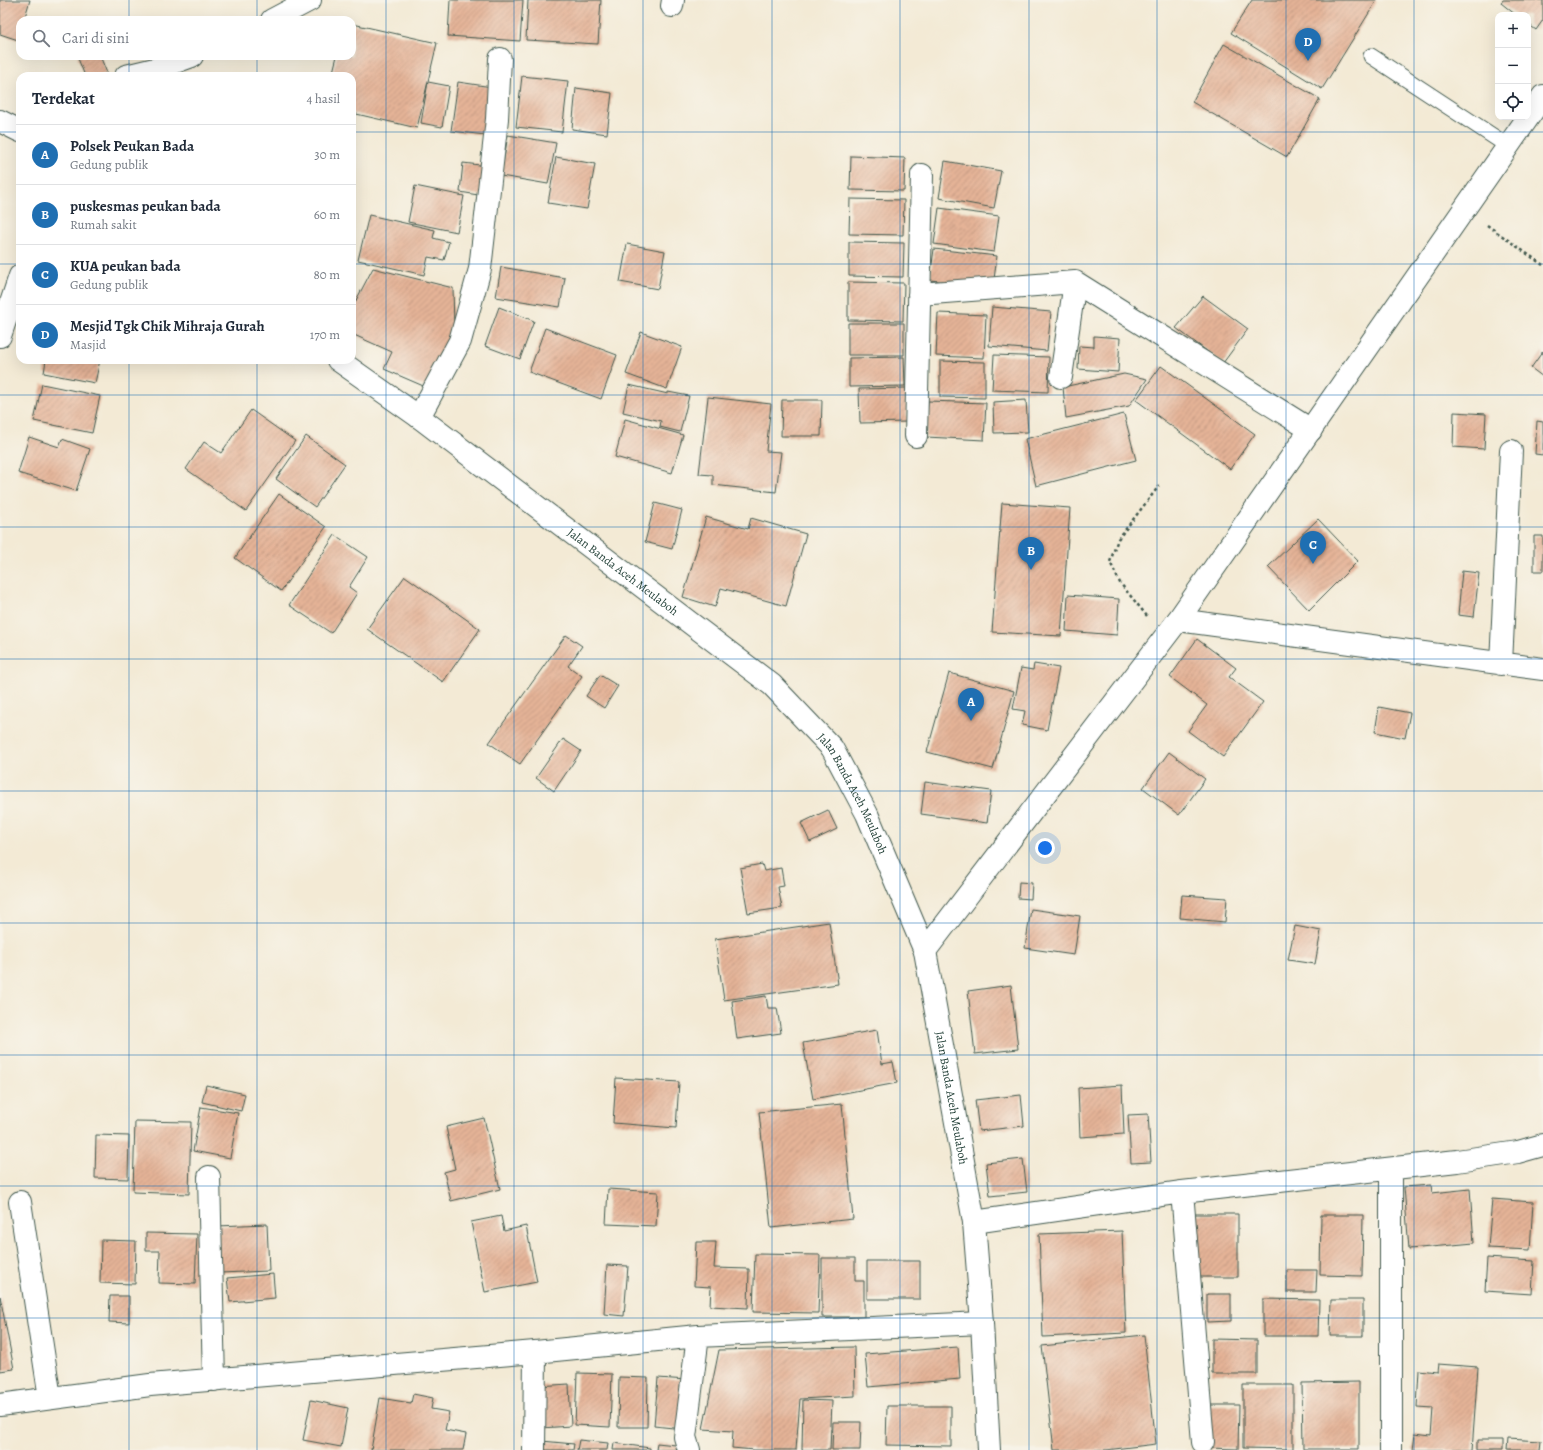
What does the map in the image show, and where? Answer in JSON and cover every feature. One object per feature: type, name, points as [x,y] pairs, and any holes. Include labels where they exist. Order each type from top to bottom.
[{"type":"main road","points":[[280,16],[310,0]]},
{"type":"main road","points":[[142,72],[181,60]]},
{"type":"main road","points":[[419,417],[460,341],[480,269],[497,119],[500,60]]},
{"type":"main road","points":[[925,951],[1172,629],[1543,96]]},
{"type":"main road","points":[[0,121],[16,129]]},
{"type":"main road","points":[[916,436],[922,175]]},
{"type":"main road","points":[[919,294],[1075,282],[1311,430]]},
{"type":"main road","points":[[1061,377],[1075,282]]},
{"type":"main road","points":[[0,336],[16,288]]},
{"type":"main road","name":"Jalan Banda Aceh Meulaboh","points":[[344,364],[419,417],[772,685],[832,748],[867,814],[925,951],[974,1222],[982,1323],[989,1450]]},
{"type":"main road","points":[[1501,664],[1511,451]]},
{"type":"main road","points":[[1172,629],[1543,669]]},
{"type":"main road","points":[[974,1222],[1182,1192],[1391,1169],[1518,1152],[1543,1145]]},
{"type":"main road","points":[[1391,1169],[1391,1450]]},
{"type":"main road","points":[[209,1177],[214,1380]]},
{"type":"main road","points":[[1182,1192],[1203,1442]]},
{"type":"main road","points":[[20,1202],[50,1398]]},
{"type":"main road","points":[[0,1405],[150,1385],[536,1352],[698,1336],[982,1323]]},
{"type":"main road","points":[[689,1450],[686,1437],[698,1336]]},
{"type":"main road","points":[[534,1450],[536,1352]]},
{"type":"lane","points":[[1371,56],[1508,146]]},
{"type":"path","points":[[1463,209],[1543,265]]},
{"type":"path","points":[[1159,486],[1118,539],[1110,562],[1120,583],[1172,629]]},
{"type":"building","points":[[0,0],[30,0],[25,16],[16,16],[16,39],[0,34]]},
{"type":"building","points":[[450,0],[523,0],[520,41],[448,36]]},
{"type":"building","points":[[528,0],[601,0],[598,44],[526,40]]},
{"type":"building","points":[[1252,0],[1377,0],[1322,89],[1231,33]]},
{"type":"building","points":[[1503,0],[1543,0],[1543,20],[1536,30],[1531,26],[1531,12],[1512,12],[1501,3]]},
{"type":"building","points":[[356,25],[437,43],[417,128],[356,114],[356,72],[333,72],[336,60],[356,60]]},
{"type":"building","points":[[1224,44],[1320,99],[1287,157],[1192,102]]},
{"type":"building","points":[[79,60],[102,60],[107,72],[83,72]]},
{"type":"building","points":[[522,76],[568,81],[562,132],[516,127]]},
{"type":"building","points":[[428,82],[449,86],[442,127],[421,123]]},
{"type":"building","points":[[458,82],[492,87],[485,135],[451,131]]},
{"type":"building","points":[[576,88],[612,93],[607,134],[572,129]]},
{"type":"building","points":[[508,135],[556,143],[548,184],[501,176]]},
{"type":"building","points":[[851,156],[905,158],[904,191],[850,190]]},
{"type":"building","points":[[556,157],[595,164],[587,209],[548,203]]},
{"type":"building","points":[[945,161],[1001,171],[994,208],[939,198]]},
{"type":"building","points":[[463,163],[488,166],[484,196],[460,192]]},
{"type":"building","points":[[415,186],[464,196],[457,232],[408,222]]},
{"type":"building","points":[[850,199],[904,200],[903,235],[849,234]]},
{"type":"building","points":[[939,208],[999,216],[994,252],[934,244]]},
{"type":"building","points":[[369,215],[435,230],[433,238],[449,242],[444,260],[428,257],[424,275],[358,260]]},
{"type":"building","points":[[849,242],[904,243],[903,277],[849,276]]},
{"type":"building","points":[[627,244],[665,251],[658,289],[620,282]]},
{"type":"building","points":[[934,249],[997,256],[993,287],[930,280]]},
{"type":"building","points":[[501,267],[565,278],[560,307],[496,297]]},
{"type":"building","points":[[373,268],[453,288],[454,327],[428,388],[384,369],[392,352],[356,336],[356,300]]},
{"type":"building","points":[[848,282],[904,283],[903,321],[848,320]]},
{"type":"building","points":[[1203,296],[1248,329],[1223,363],[1176,328]]},
{"type":"building","points":[[499,307],[534,321],[520,359],[485,346]]},
{"type":"building","points":[[992,307],[1051,312],[1047,351],[989,346]]},
{"type":"building","points":[[938,313],[986,315],[984,358],[936,356]]},
{"type":"building","points":[[848,323],[904,323],[904,355],[848,355]]},
{"type":"building","points":[[545,328],[617,355],[601,399],[529,372]]},
{"type":"building","points":[[641,332],[682,347],[667,389],[626,374]]},
{"type":"building","points":[[1094,336],[1120,338],[1118,372],[1078,369],[1079,346],[1094,347]]},
{"type":"building","points":[[1543,351],[1543,377],[1531,368]]},
{"type":"building","points":[[994,355],[1049,357],[1048,392],[992,390]]},
{"type":"building","points":[[904,357],[905,386],[849,387],[849,358]]},
{"type":"building","points":[[940,361],[985,362],[985,398],[940,397]]},
{"type":"building","points":[[45,364],[99,364],[95,383],[44,373]]},
{"type":"building","points":[[1161,366],[1255,434],[1230,469],[1136,400]]},
{"type":"building","points":[[1124,374],[1147,379],[1129,406],[1066,418],[1063,387]]},
{"type":"building","points":[[42,384],[100,396],[92,433],[34,421]]},
{"type":"building","points":[[629,385],[668,394],[668,392],[689,396],[680,432],[660,427],[661,421],[623,412]]},
{"type":"building","points":[[906,388],[907,422],[860,423],[859,389]]},
{"type":"building","points":[[708,397],[771,404],[766,451],[781,452],[776,492],[713,485],[713,475],[699,474]]},
{"type":"building","points":[[782,400],[822,400],[821,436],[781,436]]},
{"type":"building","points":[[1026,400],[1028,432],[994,433],[993,402]]},
{"type":"building","points":[[928,401],[986,403],[984,440],[926,437]]},
{"type":"building","points":[[251,410],[295,441],[246,511],[186,469],[204,442],[221,453]]},
{"type":"building","points":[[1454,412],[1486,414],[1484,449],[1453,447]]},
{"type":"building","points":[[1124,414],[1136,460],[1036,486],[1025,439]]},
{"type":"building","points":[[625,419],[683,435],[672,473],[615,457]]},
{"type":"building","points":[[1537,421],[1543,422],[1543,455],[1535,454]]},
{"type":"building","points":[[306,436],[345,464],[315,507],[276,479]]},
{"type":"building","points":[[29,437],[59,447],[62,439],[90,449],[76,491],[18,473]]},
{"type":"building","points":[[279,494],[326,527],[281,591],[235,558]]},
{"type":"building","points":[[655,503],[682,510],[672,549],[645,542]]},
{"type":"building","points":[[1002,503],[1070,508],[1061,636],[992,632]]},
{"type":"building","points":[[706,517],[748,529],[751,518],[806,534],[786,606],[721,588],[715,607],[683,597]]},
{"type":"building","points":[[1318,519],[1358,561],[1309,610],[1268,567]]},
{"type":"building","points":[[335,535],[368,557],[349,587],[357,593],[331,633],[289,605]]},
{"type":"building","points":[[1534,536],[1543,536],[1543,571],[1534,571]]},
{"type":"building","points":[[1462,571],[1479,573],[1474,617],[1458,615]]},
{"type":"building","points":[[405,576],[480,629],[443,682],[367,629]]},
{"type":"building","points":[[1068,595],[1119,599],[1117,635],[1066,631]]},
{"type":"building","points":[[566,635],[582,646],[568,666],[582,676],[520,764],[489,743]]},
{"type":"building","points":[[1197,639],[1236,668],[1229,677],[1263,702],[1223,757],[1188,731],[1207,705],[1170,677]]},
{"type":"building","points":[[1034,664],[1059,668],[1047,730],[1022,725],[1025,711],[1013,709],[1021,668],[1033,670]]},
{"type":"building","points":[[949,673],[1014,691],[993,769],[927,752]]},
{"type":"building","points":[[600,675],[618,686],[604,708],[586,696]]},
{"type":"building","points":[[1379,707],[1410,713],[1405,738],[1375,732]]},
{"type":"building","points":[[563,739],[581,751],[554,791],[536,778]]},
{"type":"building","points":[[1169,752],[1205,779],[1179,815],[1143,788]]},
{"type":"building","points":[[925,782],[991,791],[987,823],[921,814]]},
{"type":"building","points":[[828,810],[837,829],[810,842],[801,823]]},
{"type":"building","points":[[762,864],[764,871],[781,868],[784,886],[778,887],[782,908],[748,913],[740,868]]},
{"type":"building","points":[[1019,882],[1032,883],[1031,899],[1018,898]]},
{"type":"building","points":[[1182,895],[1227,898],[1225,922],[1180,918]]},
{"type":"building","points":[[1031,909],[1080,916],[1074,955],[1025,948]]},
{"type":"building","points":[[829,922],[838,984],[724,1000],[715,939]]},
{"type":"building","points":[[1295,926],[1321,931],[1315,964],[1288,960]]},
{"type":"building","points":[[1011,985],[1018,1049],[975,1054],[968,991]]},
{"type":"building","points":[[766,996],[768,1008],[777,1008],[781,1033],[737,1039],[732,1001]]},
{"type":"building","points":[[877,1030],[882,1064],[893,1062],[897,1083],[813,1099],[803,1043]]},
{"type":"building","points":[[616,1078],[679,1082],[676,1128],[613,1123]]},
{"type":"building","points":[[206,1085],[245,1094],[241,1111],[202,1102]]},
{"type":"building","points":[[1122,1085],[1124,1134],[1080,1137],[1078,1088]]},
{"type":"building","points":[[1021,1095],[1024,1126],[979,1131],[975,1100]]},
{"type":"building","points":[[842,1104],[853,1219],[771,1228],[759,1112]]},
{"type":"building","points":[[201,1107],[238,1113],[230,1158],[193,1151]]},
{"type":"building","points":[[1148,1114],[1151,1162],[1131,1163],[1128,1115]]},
{"type":"building","points":[[484,1118],[500,1189],[451,1201],[444,1172],[455,1169],[446,1127]]},
{"type":"building","points":[[135,1121],[191,1122],[189,1194],[133,1192]]},
{"type":"building","points":[[96,1135],[129,1136],[128,1179],[95,1178]]},
{"type":"building","points":[[1023,1159],[1027,1192],[990,1196],[986,1163]]},
{"type":"building","points":[[1431,1185],[1432,1193],[1470,1189],[1474,1243],[1409,1249],[1404,1187]]},
{"type":"building","points":[[608,1189],[658,1192],[656,1226],[606,1224]]},
{"type":"building","points":[[1492,1199],[1533,1202],[1530,1250],[1488,1248]]},
{"type":"building","points":[[1191,1214],[1238,1214],[1238,1277],[1191,1277]]},
{"type":"building","points":[[1321,1215],[1363,1215],[1362,1276],[1320,1275]]},
{"type":"building","points":[[501,1216],[504,1231],[526,1226],[537,1282],[485,1292],[471,1222]]},
{"type":"building","points":[[267,1224],[269,1271],[220,1273],[217,1226]]},
{"type":"building","points":[[1122,1231],[1126,1333],[1043,1337],[1039,1234]]},
{"type":"building","points":[[146,1233],[197,1234],[195,1284],[159,1283],[160,1251],[146,1251]]},
{"type":"building","points":[[101,1240],[136,1241],[135,1284],[100,1283]]},
{"type":"building","points":[[696,1242],[716,1242],[714,1268],[749,1269],[748,1308],[710,1306],[711,1287],[694,1286]]},
{"type":"building","points":[[755,1254],[820,1255],[818,1313],[753,1312]]},
{"type":"building","points":[[822,1258],[855,1258],[855,1281],[864,1281],[864,1317],[822,1317]]},
{"type":"building","points":[[1487,1258],[1534,1261],[1532,1294],[1485,1291]]},
{"type":"building","points":[[867,1261],[920,1261],[920,1299],[867,1299]]},
{"type":"building","points":[[607,1265],[628,1266],[624,1316],[604,1314]]},
{"type":"building","points":[[1287,1270],[1317,1270],[1316,1292],[1287,1292]]},
{"type":"building","points":[[273,1274],[275,1298],[230,1302],[227,1278]]},
{"type":"building","points":[[1207,1294],[1231,1294],[1231,1321],[1207,1322]]},
{"type":"building","points":[[0,1296],[14,1369],[0,1371]]},
{"type":"building","points":[[110,1296],[129,1296],[129,1323],[109,1322]]},
{"type":"building","points":[[1263,1299],[1319,1300],[1318,1336],[1263,1336]]},
{"type":"building","points":[[1331,1300],[1363,1300],[1363,1336],[1330,1336]]},
{"type":"building","points":[[1144,1335],[1156,1444],[1106,1450],[1054,1450],[1042,1346]]},
{"type":"building","points":[[1212,1339],[1257,1340],[1257,1374],[1212,1374]]},
{"type":"building","points":[[854,1347],[855,1396],[800,1399],[796,1450],[754,1450],[732,1448],[733,1431],[703,1429],[719,1350]]},
{"type":"building","points":[[958,1347],[960,1379],[868,1387],[865,1354]]},
{"type":"building","points":[[1438,1364],[1478,1367],[1472,1450],[1413,1450],[1415,1434],[1431,1436],[1433,1408],[1417,1407],[1419,1370],[1437,1372]]},
{"type":"building","points":[[577,1373],[612,1374],[610,1427],[575,1425]]},
{"type":"building","points":[[619,1377],[648,1378],[647,1427],[618,1427]]},
{"type":"building","points":[[658,1378],[687,1380],[683,1429],[654,1426]]},
{"type":"building","points":[[1359,1382],[1359,1449],[1303,1449],[1302,1383]]},
{"type":"building","points":[[569,1384],[571,1426],[541,1428],[539,1386]]},
{"type":"building","points":[[1243,1385],[1293,1385],[1293,1449],[1243,1448]]},
{"type":"building","points":[[413,1394],[433,1398],[431,1409],[449,1412],[445,1430],[466,1434],[463,1450],[371,1450],[380,1398],[411,1403]]},
{"type":"building","points":[[311,1400],[348,1408],[341,1447],[303,1440]]},
{"type":"building","points":[[803,1400],[832,1401],[830,1450],[802,1450]]},
{"type":"building","points":[[1209,1405],[1239,1405],[1238,1449],[1208,1448]]},
{"type":"building","points":[[887,1406],[951,1406],[951,1446],[886,1445]]},
{"type":"building","points":[[833,1422],[861,1422],[860,1450],[832,1450]]},
{"type":"building","points":[[1508,1439],[1541,1441],[1540,1450],[1507,1450]]},
{"type":"building","points":[[579,1440],[608,1443],[607,1450],[577,1450]]},
{"type":"building","points":[[1478,1440],[1503,1440],[1503,1450],[1478,1450]]},
{"type":"building","points":[[542,1441],[574,1444],[573,1450],[541,1450]]},
{"type":"building","points":[[614,1443],[650,1448],[650,1450],[613,1450]]},
{"type":"building","points":[[657,1443],[685,1446],[685,1450],[656,1450]]},
{"type":"place","name":"Mesjid Tgk Chik Mihraja Gurah","points":[[1308,61]]},
{"type":"place","name":"KUA peukan bada","points":[[1313,564]]},
{"type":"place","name":"puskesmas peukan bada","points":[[1031,570]]},
{"type":"place","name":"Polsek Peukan Bada","points":[[971,721]]}]
